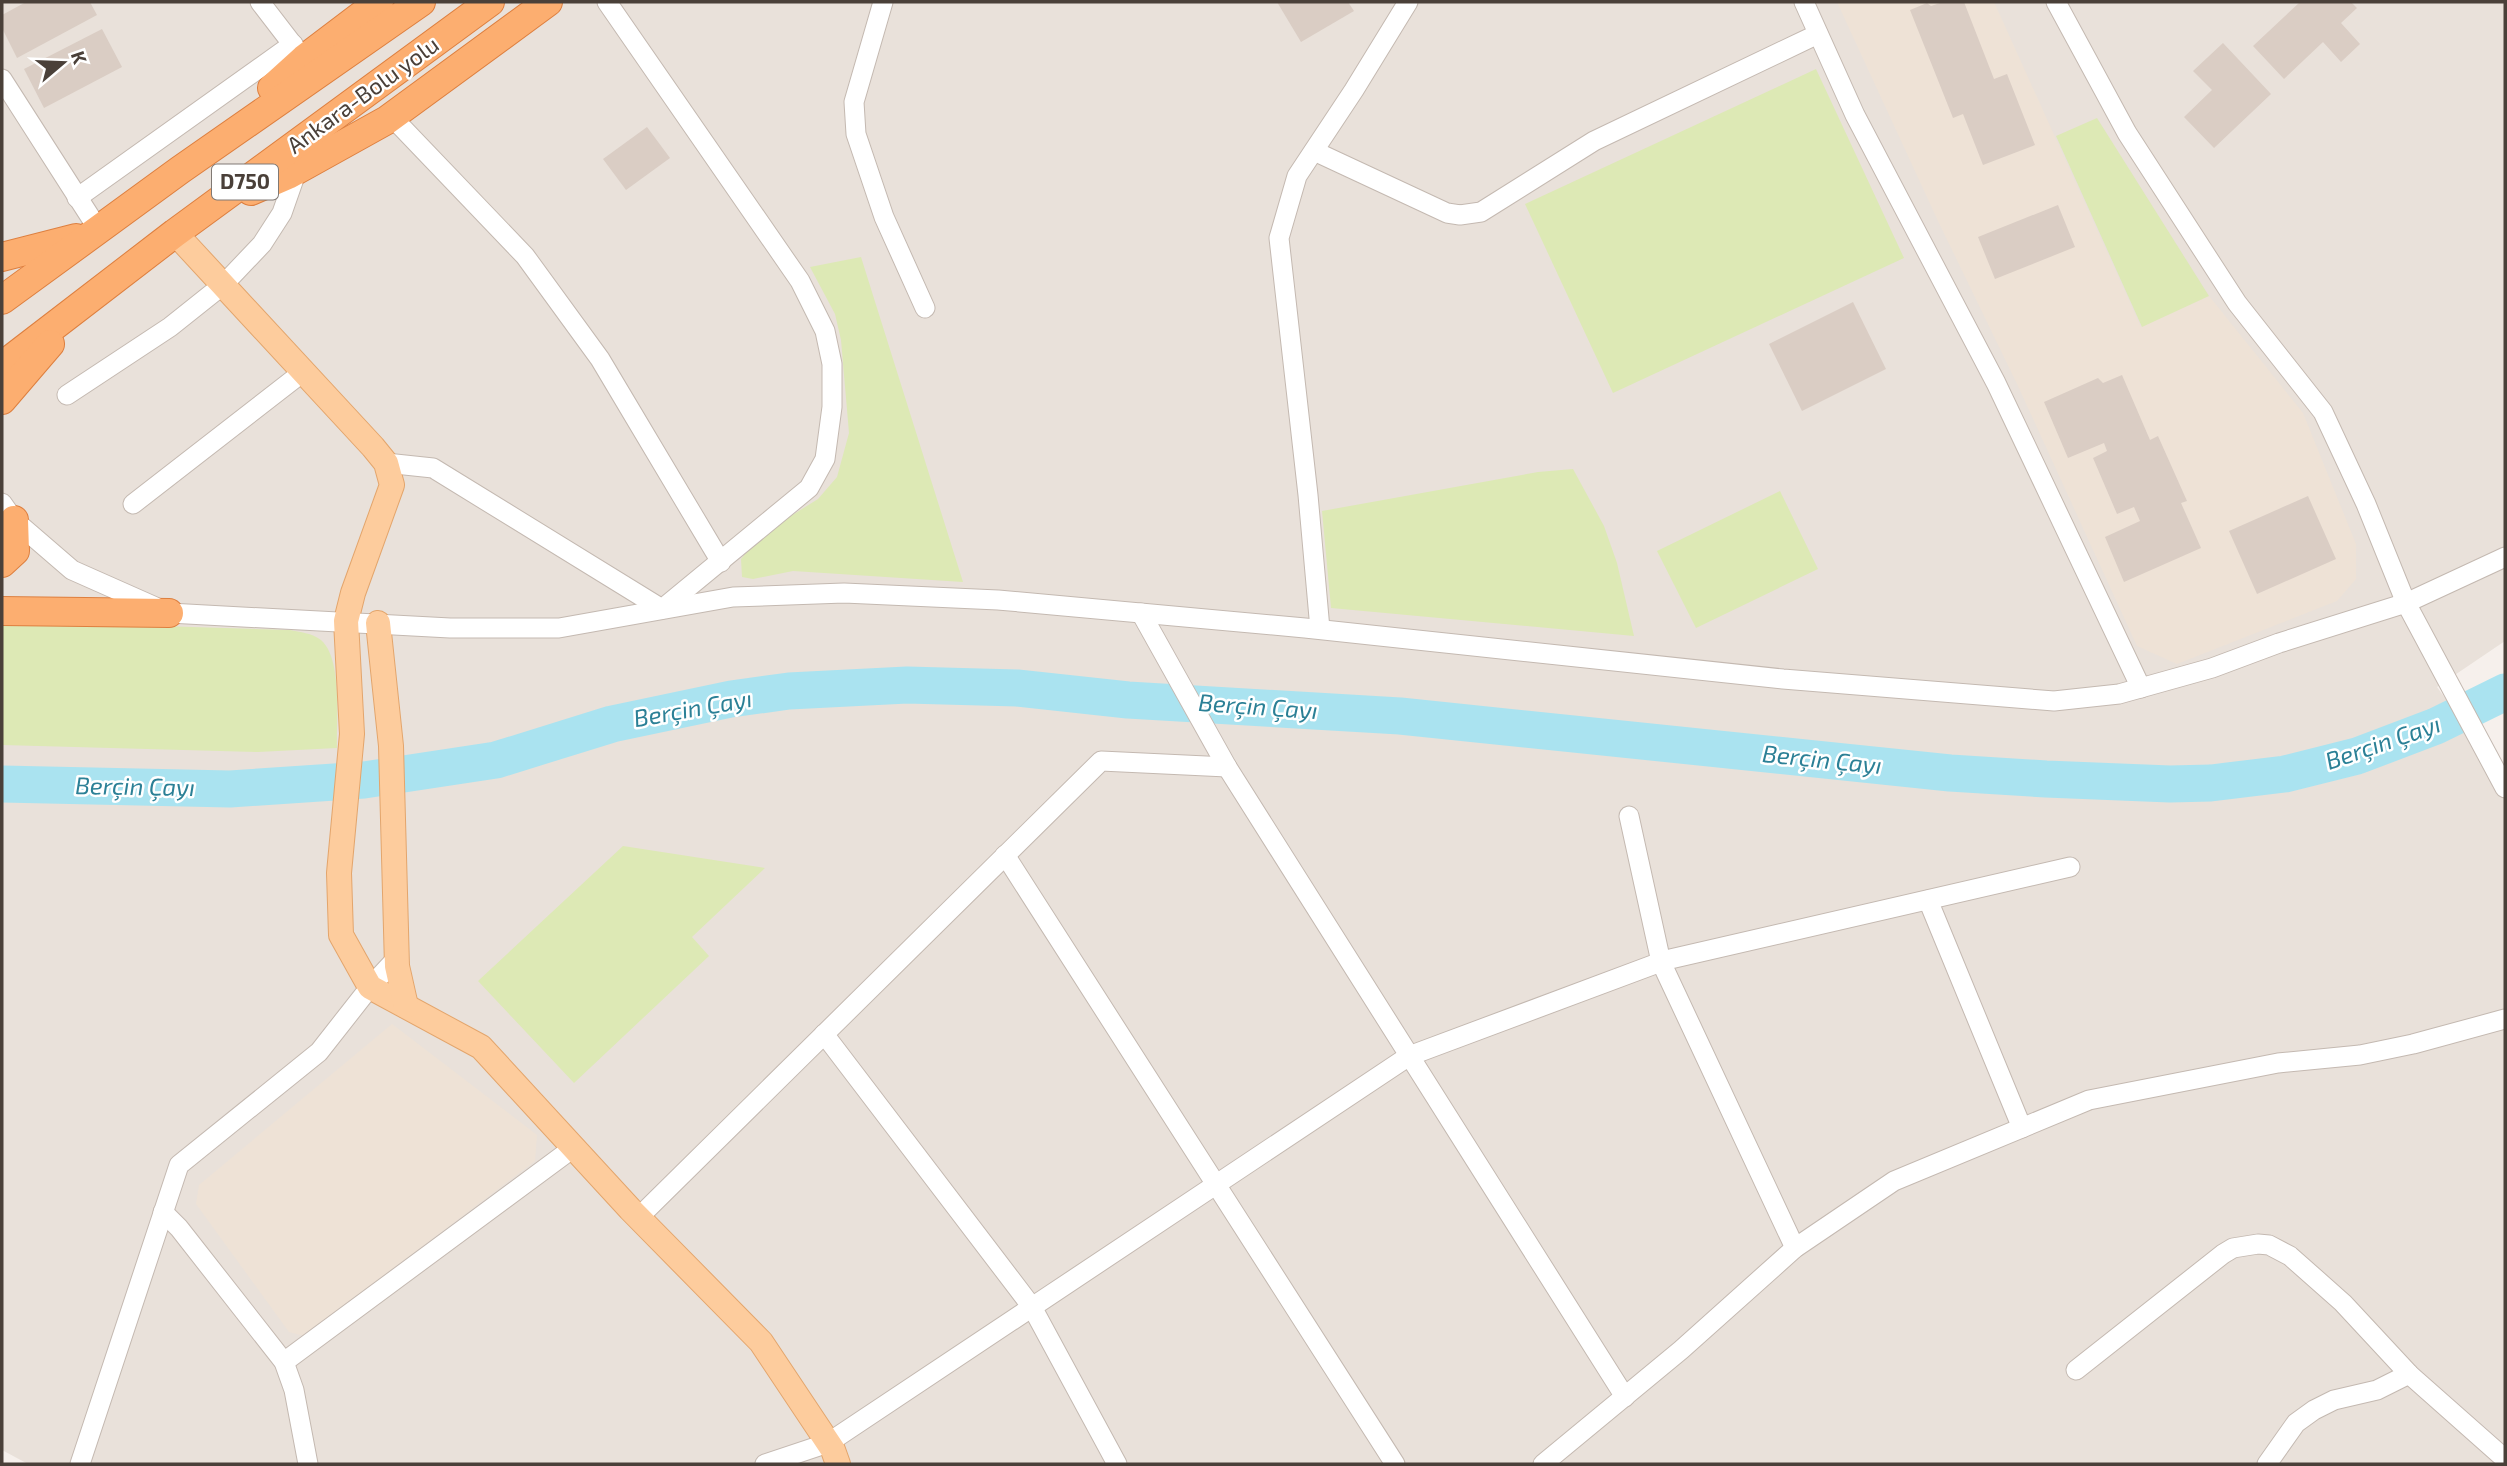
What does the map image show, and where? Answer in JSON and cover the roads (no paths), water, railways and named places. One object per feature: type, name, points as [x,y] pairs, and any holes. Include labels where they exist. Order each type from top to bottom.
[{"type":"highway","points":[[180,170],[298,52],[379,2]]},
{"type":"highway","name":"Ankara-Bolu yolu","points":[[2,300],[180,170],[422,2]]},
{"type":"highway","name":"Ankara-Bolu yolu","points":[[2,366],[175,233],[489,2]]},
{"type":"highway","points":[[209,209],[297,170],[392,117],[548,2]]},
{"type":"highway","points":[[2,257],[95,231]]},
{"type":"highway","points":[[2,293],[27,281]]},
{"type":"highway","points":[[2,400],[90,298]]},
{"type":"highway","points":[[2,563],[15,551],[8,512]]},
{"type":"highway","points":[[2,611],[169,612]]},
{"type":"main road","points":[[175,233],[386,463],[392,485],[346,621],[352,734],[339,873],[341,935],[370,986],[481,1047],[638,1218],[761,1342],[833,1453]]},
{"type":"main road","points":[[378,624],[391,746],[397,958],[406,1006]]},
{"type":"street","points":[[77,198],[298,52],[260,2]]},
{"type":"street","points":[[607,2],[800,281],[825,331],[832,364],[832,407],[825,459],[809,488],[662,609]]},
{"type":"street","points":[[883,2],[854,102],[856,134],[884,218],[925,308]]},
{"type":"street","points":[[1320,629],[1279,238],[1297,176],[1408,2]]},
{"type":"street","points":[[1804,2],[1855,115],[1996,383],[2141,688]]},
{"type":"street","points":[[2056,2],[2127,133],[2222,280],[2323,412],[2366,504],[2406,603],[2505,788]]},
{"type":"street","points":[[1314,151],[1447,212],[1460,215],[1481,212],[1594,141],[1818,33]]},
{"type":"street","points":[[2,79],[95,231]]},
{"type":"street","points":[[392,117],[525,257],[540,277],[600,359],[721,562]]},
{"type":"street","points":[[67,395],[170,327],[223,284],[262,244],[282,213],[297,170]]},
{"type":"street","points":[[132,504],[303,372]]},
{"type":"street","points":[[386,463],[433,468],[662,609]]},
{"type":"street","points":[[8,512],[72,570],[169,612],[450,628],[559,628],[733,597],[844,593],[998,600],[1144,618],[1320,629],[1783,679],[2054,701],[2119,694],[2212,668],[2278,643],[2406,603],[2505,557]]},
{"type":"street","points":[[1144,618],[1223,761],[1625,1397]]},
{"type":"street","points":[[638,1218],[1101,761],[1223,761]]},
{"type":"street","points":[[1629,816],[1661,962],[1795,1248]]},
{"type":"street","points":[[1005,855],[1395,1464]]},
{"type":"street","points":[[765,1464],[833,1453],[1032,1307],[1409,1056],[1661,962],[2070,867]]},
{"type":"street","points":[[1928,900],[2022,1128]]},
{"type":"street","points":[[80,1464],[179,1165],[319,1052],[370,986],[397,958]]},
{"type":"street","points":[[1543,1464],[1681,1350],[1795,1248],[1894,1181],[2089,1100],[2278,1063],[2360,1055],[2505,1019]]},
{"type":"street","points":[[824,1034],[1032,1307],[1117,1464]]},
{"type":"street","points":[[284,1362],[573,1148]]},
{"type":"street","points":[[163,1212],[179,1228],[284,1362],[294,1390],[308,1464]]},
{"type":"street","points":[[2076,1370],[2223,1254],[2233,1248],[2269,1245],[2290,1256],[2343,1303],[2409,1374],[2505,1459]]},
{"type":"street","points":[[2267,1464],[2296,1423],[2314,1410],[2334,1400],[2377,1390],[2409,1374]]},
{"type":"waterway","name":"Berçin Çayı","points":[[2,784],[230,789],[364,780],[496,760],[612,724],[731,699],[789,691],[907,685],[1017,688],[1128,700],[1400,716],[1950,773],[2170,784],[2211,783],[2285,774],[2357,756],[2436,726],[2505,692]]}]
